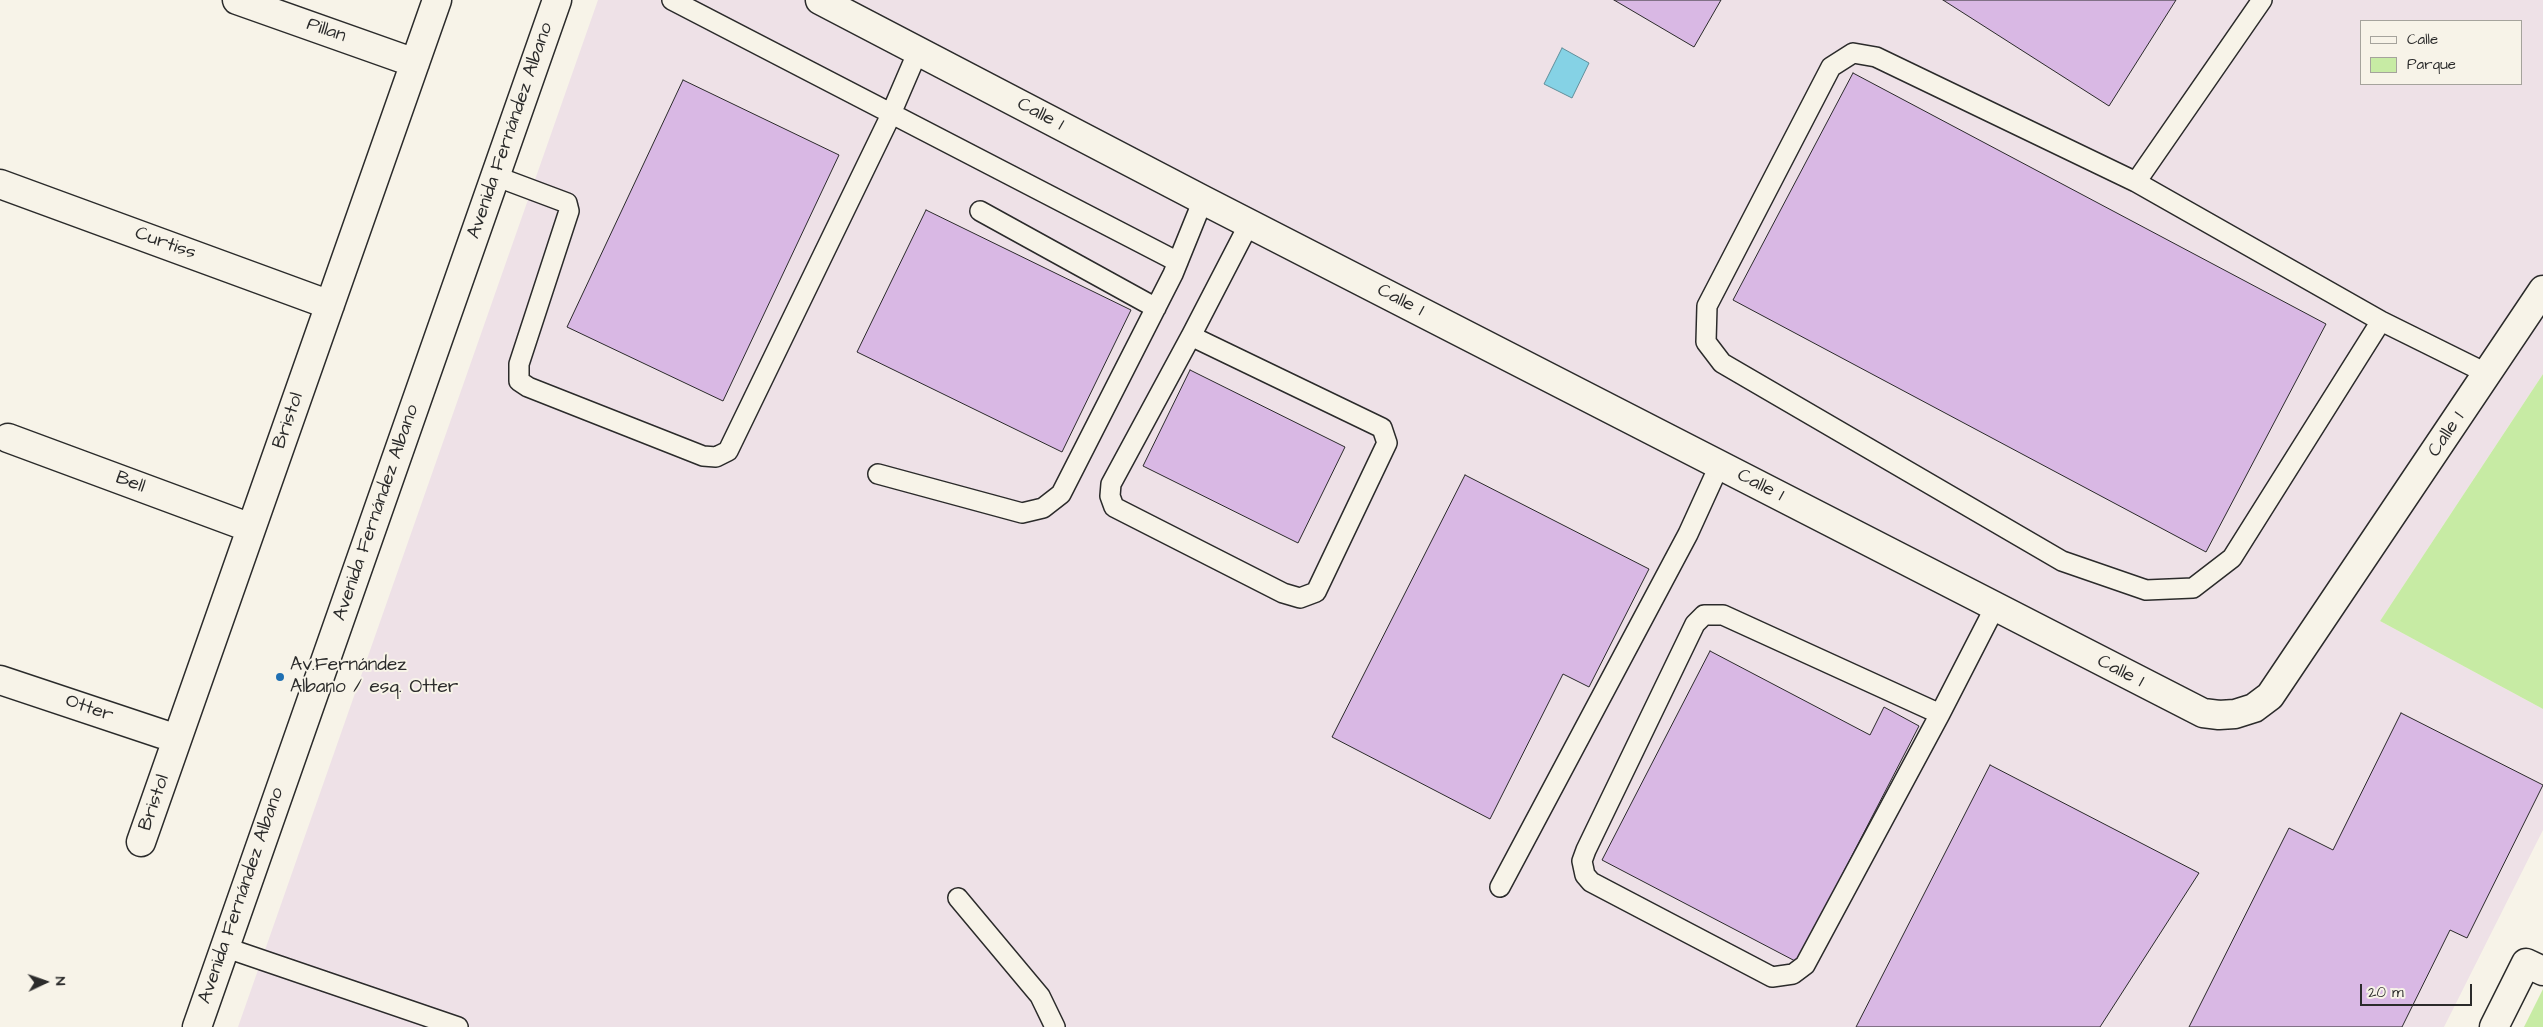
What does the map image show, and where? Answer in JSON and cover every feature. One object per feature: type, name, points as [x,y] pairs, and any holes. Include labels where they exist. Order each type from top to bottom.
[{"type":"street","name":"Pillan","points":[[237,0],[415,63]]},
{"type":"street","name":"Bristol","points":[[141,842],[437,0]]},
{"type":"street","name":"Avenida Fernández Albano","points":[[196,1027],[556,0]]},
{"type":"street","name":"Calle 1","points":[[820,0],[1249,224],[2203,713],[2235,714],[2254,708],[2270,696],[2283,680],[2543,290]]},
{"type":"street","name":"Curtiss","points":[[0,184],[330,305]]},
{"type":"street","name":"Bell","points":[[8,438],[251,528]]},
{"type":"street","name":"Otter","points":[[0,680],[177,739]]},
{"type":"street","points":[[2494,1027],[2535,967]]},
{"type":"lane","points":[[672,0],[1178,262]]},
{"type":"lane","points":[[2136,182],[2262,0]]},
{"type":"lane","points":[[495,176],[567,202],[569,211],[519,364],[519,380],[528,387],[703,456],[716,457],[728,451],[891,112],[918,51]]},
{"type":"lane","points":[[2381,322],[2232,558],[2193,588],[2146,590],[2062,561],[1722,363],[1706,342],[1707,306],[1831,67],[1853,53],[1876,57],[2136,182],[2381,322],[2488,374]]},
{"type":"lane","points":[[878,474],[1022,512],[1043,508],[1061,494],[1156,308],[1178,262],[1203,200]]},
{"type":"lane","points":[[980,211],[1156,308]]},
{"type":"lane","points":[[1191,336],[1382,428],[1387,443],[1316,592],[1300,598],[1284,592],[1114,507],[1110,496],[1111,484],[1249,224]]},
{"type":"lane","points":[[1500,887],[1688,534],[1719,466]]},
{"type":"lane","points":[[1940,714],[1723,615],[1704,615],[1695,624],[1586,850],[1582,861],[1586,875],[1591,882],[1772,977],[1793,974],[1805,965],[1940,714],[1995,607]]},
{"type":"lane","points":[[958,898],[1040,996],[1055,1027]]},
{"type":"lane","points":[[224,948],[458,1027]]},
{"type":"shaded area","points":[[598,0],[2543,0],[2543,374],[2380,621],[2543,709],[2543,830],[2444,1027],[238,1027]]},
{"type":"green space","points":[[2543,374],[2543,709],[2380,621]]},
{"type":"green space","points":[[2543,989],[2543,1027],[2524,1027]]},
{"type":"water","points":[[1562,48],[1589,63],[1572,98],[1544,84]]},
{"type":"building","points":[[1614,0],[1721,0],[1694,47]]},
{"type":"building","points":[[1943,0],[2176,0],[2109,106]]},
{"type":"building","points":[[1853,73],[2326,324],[2206,552],[1733,300]]},
{"type":"building","points":[[683,80],[839,155],[723,401],[567,327]]},
{"type":"building","points":[[926,210],[1131,310],[1062,452],[857,352]]},
{"type":"building","points":[[1190,370],[1345,447],[1298,543],[1143,466]]},
{"type":"building","points":[[1465,475],[1649,569],[1589,687],[1563,674],[1490,819],[1332,737]]},
{"type":"building","points":[[1710,651],[1870,735],[1884,707],[1919,726],[1797,962],[1602,860]]},
{"type":"building","points":[[2401,713],[2543,785],[2467,938],[2450,930],[2402,1027],[2189,1027],[2289,828],[2333,850]]},
{"type":"building","points":[[1990,765],[2199,873],[2100,1027],[1856,1027]]},
{"type":"place","name":"Av.Fernández Albano / esq. Otter","points":[[280,677]]}]
